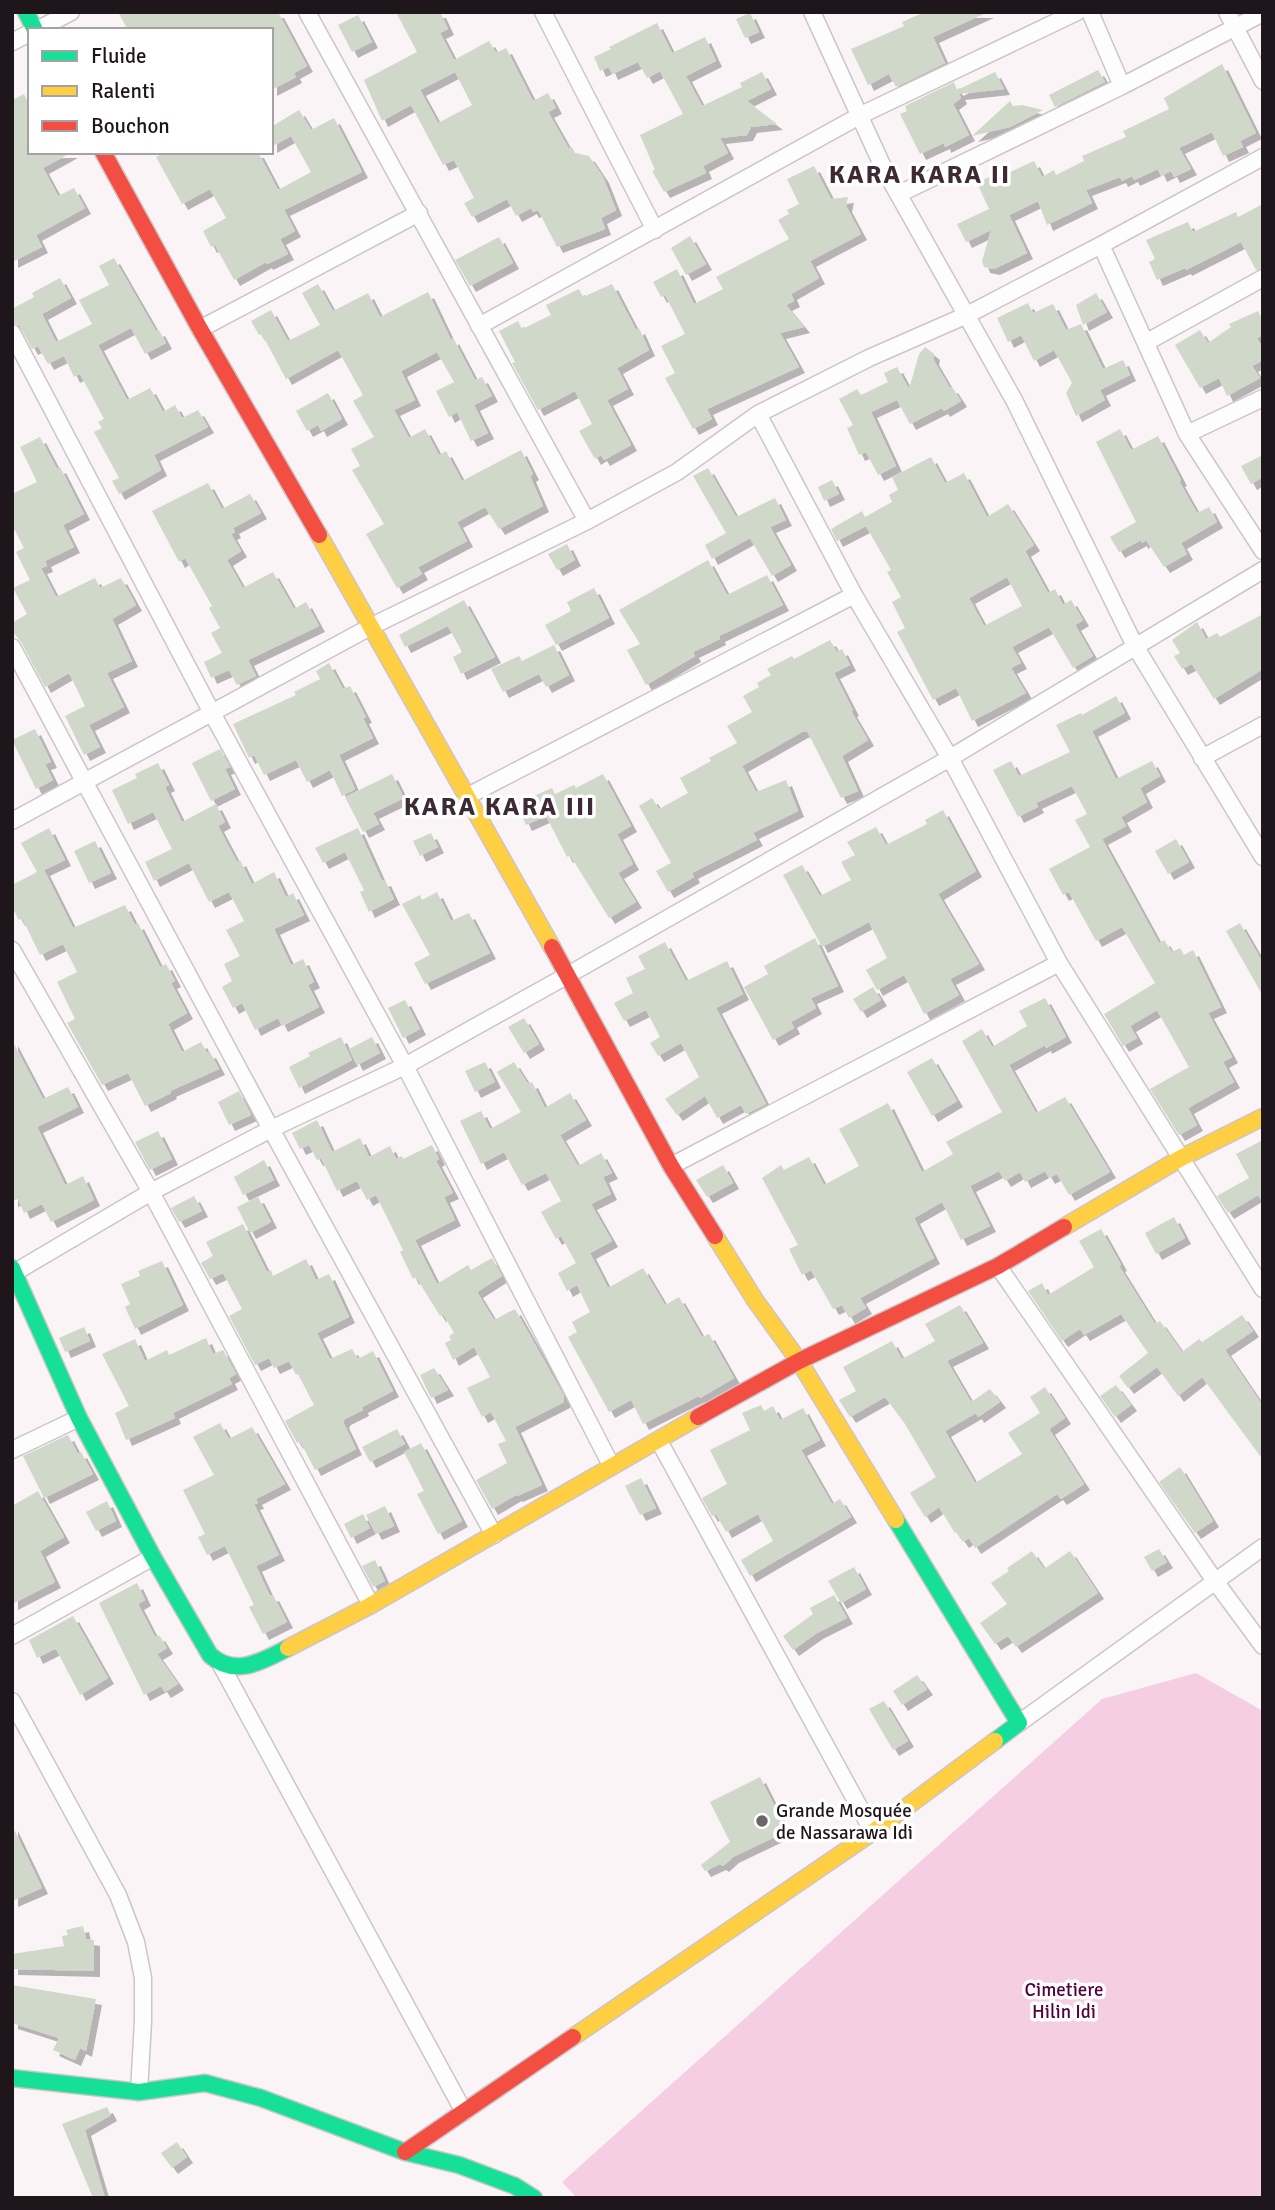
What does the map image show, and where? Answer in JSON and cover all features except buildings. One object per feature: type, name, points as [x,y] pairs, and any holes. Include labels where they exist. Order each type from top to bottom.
[{"type":"street","points":[[26,12],[35,28]]},
{"type":"street","points":[[40,28],[71,12]]},
{"type":"street","points":[[307,12],[587,521]]},
{"type":"street","points":[[543,12],[655,230]]},
{"type":"street","points":[[812,12],[883,167],[1013,400],[1135,646],[1263,857]]},
{"type":"street","points":[[479,326],[861,115],[1077,12]]},
{"type":"street","points":[[1090,12],[1122,86]]},
{"type":"street","points":[[1227,12],[1263,81]]},
{"type":"street","points":[[899,194],[1122,86],[1263,13]]},
{"type":"street","points":[[12,42],[28,34]]},
{"type":"street","points":[[104,154],[200,329],[372,626],[568,975],[671,1166],[755,1300],[799,1361],[1020,1723]]},
{"type":"street","points":[[12,821],[372,626],[587,521],[677,472],[758,414],[869,358],[967,314],[1263,157]]},
{"type":"street","points":[[200,329],[419,213]]},
{"type":"street","points":[[1101,245],[1187,434],[1263,551]]},
{"type":"street","points":[[1147,342],[1263,278]]},
{"type":"street","points":[[12,333],[212,713],[405,1066],[611,1465]]},
{"type":"street","points":[[1187,434],[1263,398]]},
{"type":"street","points":[[758,414],[854,595],[950,758],[1059,963],[1263,1289]]},
{"type":"street","points":[[464,2112],[221,1665],[210,1654],[153,1557],[79,1418],[13,1271],[151,1192],[271,1129],[405,1066],[568,975],[950,758],[1263,570]]},
{"type":"street","points":[[466,797],[854,595]]},
{"type":"street","points":[[12,646],[271,1129],[494,1535]]},
{"type":"street","points":[[1202,758],[1263,725]]},
{"type":"street","points":[[12,950],[151,1192],[371,1605]]},
{"type":"street","points":[[671,1166],[1059,963]]},
{"type":"street","points":[[221,1665],[241,1667],[262,1661],[371,1605],[611,1465],[659,1441],[799,1361],[999,1266],[1181,1158],[1263,1117]]},
{"type":"street","points":[[999,1266],[1215,1581],[1263,1646]]},
{"type":"street","points":[[12,1450],[79,1418]]},
{"type":"street","points":[[659,1441],[873,1832]]},
{"type":"street","points":[[405,2152],[873,1832],[1263,1547]]},
{"type":"street","points":[[12,1636],[153,1557]]},
{"type":"street","points":[[12,1701],[118,1895],[136,1942],[143,1978],[139,2092]]},
{"type":"street","points":[[12,2078],[139,2092],[205,2083],[261,2098],[405,2152],[459,2165],[514,2186],[534,2198]]},
{"type":"green space","name":"Cimetiere Hilin Idi","points":[[1196,1673],[1263,1711],[1263,2198],[577,2198],[562,2182],[1102,1699]]},
{"type":"traffic: fast","points":[[26,12],[34,28]]},
{"type":"traffic: fast","points":[[12,1268],[79,1418],[153,1557],[210,1655],[219,1662],[239,1666],[258,1662],[288,1648]]},
{"type":"traffic: fast","points":[[896,1520],[1019,1723],[995,1741]]},
{"type":"traffic: fast","points":[[12,2078],[139,2092],[205,2083],[261,2098],[405,2152],[459,2165],[515,2186],[534,2198]]},
{"type":"traffic: slow","points":[[319,535],[552,947]]},
{"type":"traffic: slow","points":[[1064,1227],[1181,1158],[1263,1117]]},
{"type":"traffic: slow","points":[[715,1236],[755,1300],[799,1361],[896,1520]]},
{"type":"traffic: slow","points":[[288,1648],[371,1605],[698,1417]]},
{"type":"traffic: slow","points":[[573,2037],[873,1832],[995,1741]]},
{"type":"traffic: jam","points":[[104,154],[200,329],[319,535]]},
{"type":"traffic: jam","points":[[552,947],[671,1166],[715,1236]]},
{"type":"traffic: jam","points":[[698,1417],[799,1361],[998,1266],[1064,1227]]},
{"type":"traffic: jam","points":[[405,2152],[573,2037]]},
{"type":"place","name":"Grande Mosquée de Nassarawa Idi","points":[[762,1821]]},
{"type":"district","name":"KARA KARA II","points":[[920,174]]},
{"type":"district","name":"KARA KARA III","points":[[500,806]]}]
